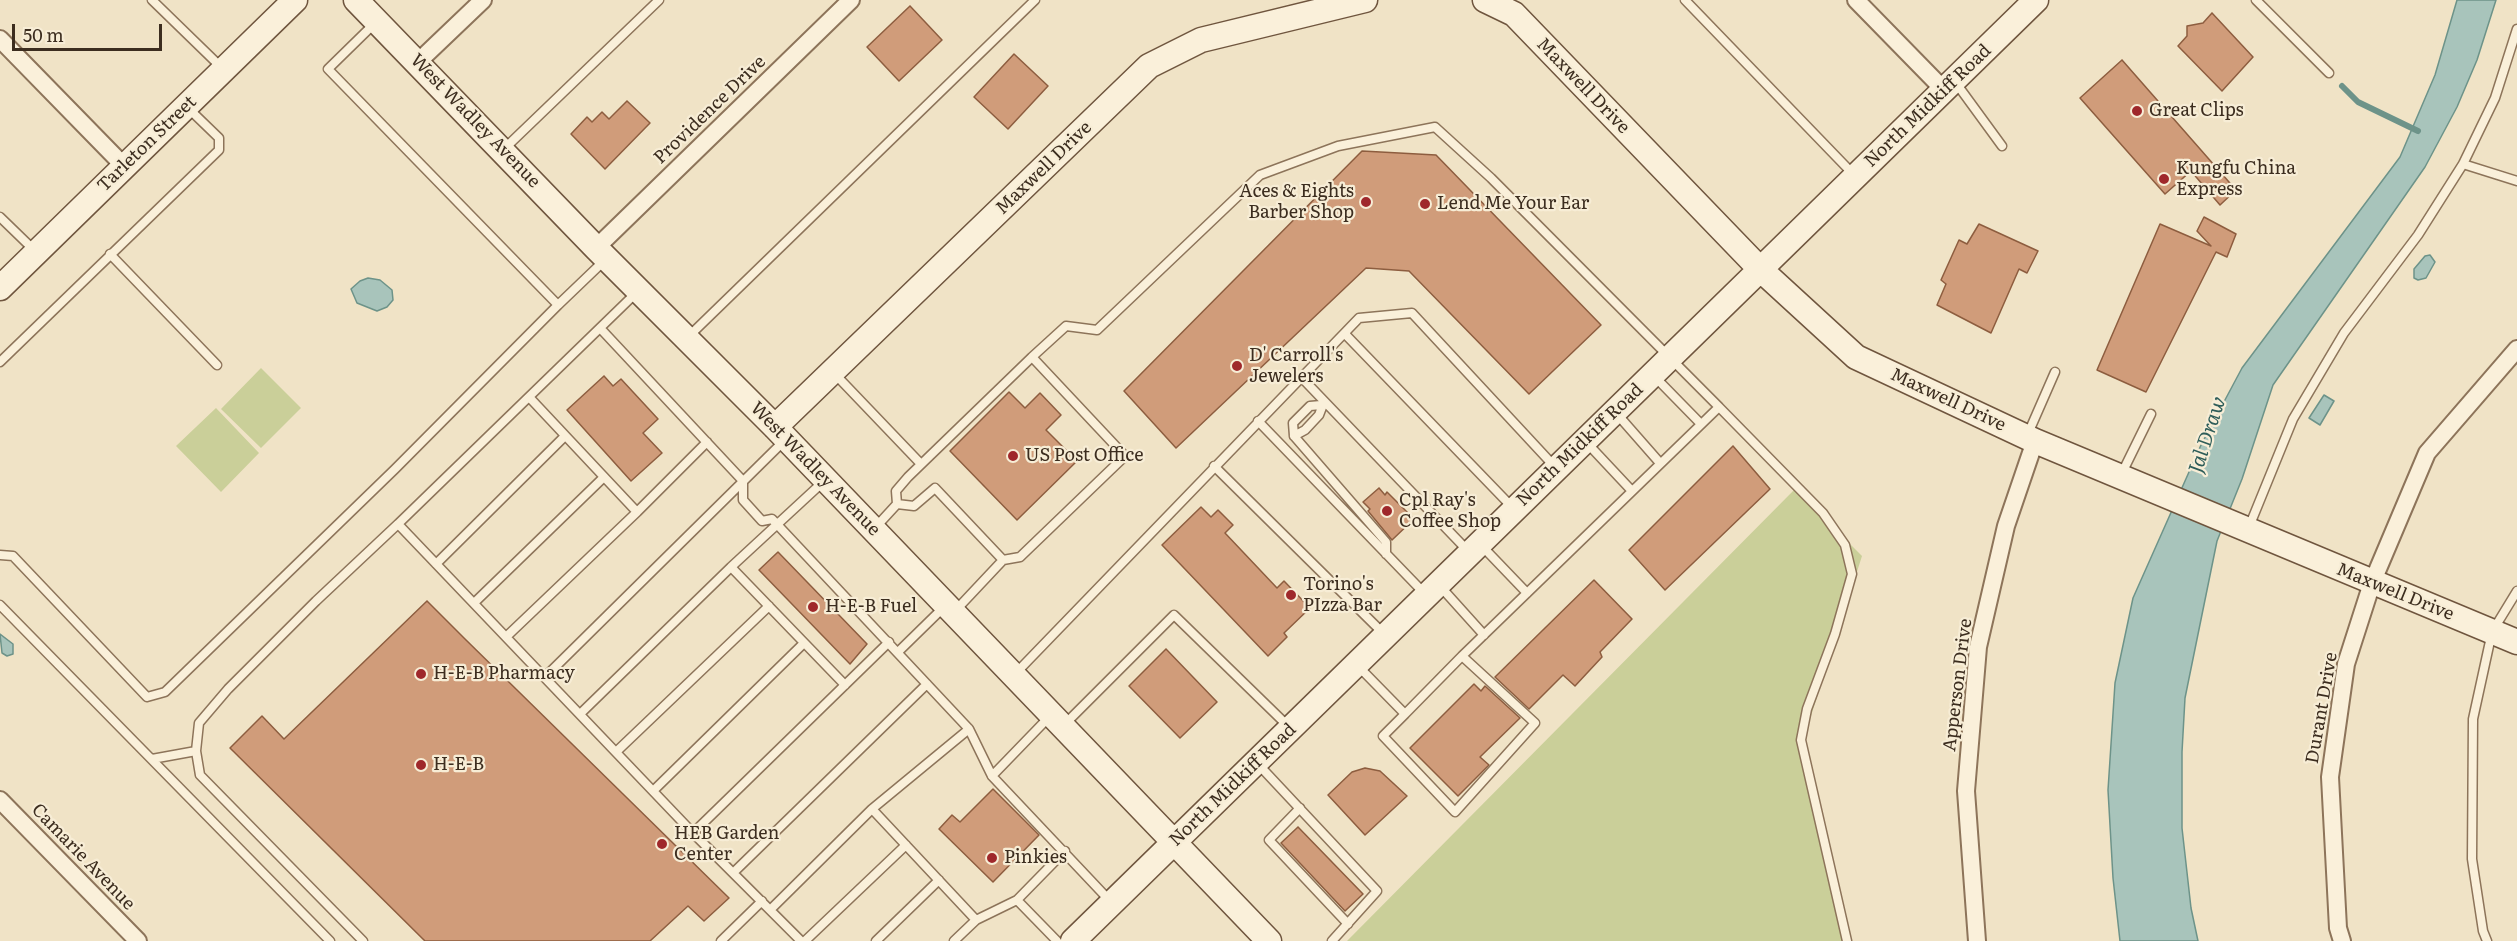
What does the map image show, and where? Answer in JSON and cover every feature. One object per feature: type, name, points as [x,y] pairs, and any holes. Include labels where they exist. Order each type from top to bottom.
[{"type":"main road","name":"Tarleton Street","points":[[0,288],[295,0]]},
{"type":"main road","name":"West Wadley Avenue","points":[[357,0],[602,253],[781,433],[1269,941]]},
{"type":"main road","name":"Maxwell Drive","points":[[781,433],[832,372],[1149,66],[1201,40],[1365,0]]},
{"type":"main road","name":"Maxwell Drive","points":[[1485,0],[1514,14],[1760,269],[1856,357],[2031,439],[2517,642]]},
{"type":"main road","name":"North Midkiff Road","points":[[1073,941],[2036,0]]},
{"type":"street","points":[[418,62],[483,0]]},
{"type":"street","name":"Providence Drive","points":[[602,253],[851,0]]},
{"type":"street","points":[[1857,0],[1949,85]]},
{"type":"street","points":[[0,39],[124,166]]},
{"type":"street","name":"Durant Drive","points":[[2342,941],[2338,928],[2330,777],[2346,664],[2372,583],[2427,453],[2517,349]]},
{"type":"street","name":"Apperson Drive","points":[[1977,941],[1966,790],[1978,647],[2006,525],[2031,439]]},
{"type":"street","name":"Camarie Avenue","points":[[0,800],[138,941]]},
{"type":"lane","points":[[152,0],[224,69]]},
{"type":"lane","points":[[503,151],[659,0]]},
{"type":"lane","points":[[687,339],[1035,0]]},
{"type":"lane","points":[[1685,0],[1855,176]]},
{"type":"lane","points":[[2256,0],[2329,74]]},
{"type":"lane","points":[[377,21],[328,69],[558,305]]},
{"type":"lane","points":[[2247,530],[2293,419],[2344,333],[2418,235],[2463,164],[2495,98],[2517,29]]},
{"type":"lane","points":[[1949,85],[2002,146]]},
{"type":"lane","points":[[0,362],[219,150],[219,138],[186,106]]},
{"type":"lane","points":[[874,530],[897,504],[896,490],[1032,357],[1066,326],[1097,330],[1260,175],[1338,146],[1435,127],[1491,178],[1670,357],[1822,513],[1845,545],[1851,574],[1835,634],[1807,708],[1802,740],[1847,941]]},
{"type":"lane","points":[[2463,164],[2517,181]]},
{"type":"lane","points":[[0,217],[36,253]]},
{"type":"lane","points":[[0,555],[13,556],[147,697],[165,692],[395,469],[558,305],[602,253]]},
{"type":"lane","points":[[110,254],[217,365]]},
{"type":"lane","points":[[363,941],[200,775],[196,751],[199,723],[228,689],[316,601],[639,290]]},
{"type":"lane","points":[[1014,675],[1359,318],[1412,313],[1556,468]]},
{"type":"lane","points":[[600,328],[744,481],[743,500],[762,521],[772,519],[778,525],[969,729],[992,776],[1112,903]]},
{"type":"lane","points":[[1345,334],[1514,510]]},
{"type":"lane","points":[[898,652],[950,609],[1003,560],[1020,557],[1125,456],[1032,357]]},
{"type":"lane","points":[[832,372],[921,465]]},
{"type":"lane","points":[[2031,439],[2055,372]]},
{"type":"lane","points":[[1652,374],[1701,424]]},
{"type":"lane","points":[[1302,378],[1322,404],[1475,549],[1527,593]]},
{"type":"lane","points":[[529,397],[638,512]]},
{"type":"lane","points":[[1294,436],[1312,423],[1322,404]]},
{"type":"lane","points":[[1322,404],[1310,406],[1293,423],[1294,436],[1386,542],[1386,554]]},
{"type":"lane","points":[[1462,656],[1535,723],[1455,812],[1383,736],[1462,656],[1719,407]]},
{"type":"lane","points":[[1615,411],[1660,464]]},
{"type":"lane","points":[[2120,476],[2151,414]]},
{"type":"lane","points":[[1258,421],[1386,554],[1484,635]]},
{"type":"lane","points":[[545,678],[744,481],[781,433]]},
{"type":"lane","points":[[436,564],[565,436]]},
{"type":"lane","points":[[1585,441],[1632,491]]},
{"type":"lane","points":[[506,637],[638,512],[707,442]]},
{"type":"lane","points":[[1215,466],[1385,635]]},
{"type":"lane","points":[[474,603],[604,477]]},
{"type":"lane","points":[[580,714],[825,479]]},
{"type":"lane","points":[[897,504],[914,506],[935,488],[1003,560]]},
{"type":"lane","points":[[398,524],[693,833],[803,941],[906,845]]},
{"type":"lane","points":[[731,567],[845,686]]},
{"type":"lane","points":[[2487,941],[2482,931],[2472,858],[2473,719],[2492,632],[2517,591]]},
{"type":"lane","points":[[0,605],[330,941]]},
{"type":"lane","points":[[616,752],[769,606]]},
{"type":"lane","points":[[992,776],[1057,721],[1174,615],[1291,729]]},
{"type":"lane","points":[[693,833],[889,642]]},
{"type":"lane","points":[[653,791],[804,643]]},
{"type":"lane","points":[[1356,665],[1405,714]]},
{"type":"lane","points":[[733,873],[927,684]]},
{"type":"lane","points":[[770,910],[872,809],[969,729]]},
{"type":"lane","points":[[152,759],[196,751]]},
{"type":"lane","points":[[1257,762],[1377,891],[1332,941]]},
{"type":"lane","points":[[1300,808],[1269,840],[1348,924]]},
{"type":"lane","points":[[872,809],[976,920]]},
{"type":"lane","points":[[954,941],[976,920],[1017,900],[1065,851]]},
{"type":"lane","points":[[876,941],[939,880]]},
{"type":"lane","points":[[1017,900],[1058,941]]},
{"type":"lane","points":[[721,941],[762,901]]},
{"type":"green space","points":[[261,368],[301,408],[261,448],[221,409]]},
{"type":"green space","points":[[216,408],[259,453],[221,492],[176,446]]},
{"type":"green space","points":[[1795,489],[1862,556],[1803,741],[1849,941],[1347,941]]},
{"type":"water","name":"Jal Draw","points":[[2457,0],[2496,0],[2477,60],[2457,107],[2425,167],[2273,385],[2242,479],[2217,541],[2185,698],[2182,752],[2182,828],[2191,908],[2198,941],[2120,941],[2113,878],[2108,790],[2115,683],[2133,598],[2201,445],[2242,368],[2400,157],[2435,75]]},
{"type":"water","points":[[2430,255],[2435,262],[2426,278],[2418,280],[2414,278],[2414,269],[2425,256]]},
{"type":"water","points":[[368,278],[380,280],[392,290],[393,300],[387,307],[377,311],[357,303],[351,289],[360,281]]},
{"type":"water","points":[[2324,395],[2334,401],[2320,425],[2309,418]]},
{"type":"water","points":[[0,634],[13,644],[13,654],[7,656],[2,653]]},
{"type":"building","points":[[910,6],[942,40],[899,81],[867,47]]},
{"type":"building","points":[[2212,13],[2253,57],[2222,91],[2178,46],[2187,36],[2187,26],[2203,23]]},
{"type":"building","points":[[1014,54],[1048,86],[1008,129],[974,97]]},
{"type":"building","points":[[2122,60],[2236,190],[2220,205],[2191,171],[2165,194],[2080,98]]},
{"type":"building","points":[[627,101],[650,123],[605,169],[571,134],[587,117],[592,122],[602,112],[609,119]]},
{"type":"building","points":[[1362,151],[1436,155],[1601,325],[1529,394],[1409,271],[1366,268],[1176,448],[1124,391]]},
{"type":"building","points":[[2204,217],[2236,234],[2227,257],[2216,252],[2146,392],[2097,370],[2160,224],[2211,246],[2197,231]]},
{"type":"building","points":[[1979,224],[2038,251],[2027,273],[2019,269],[1991,333],[1937,305],[1946,284],[1941,280],[1959,240],[1967,244]]},
{"type":"building","points":[[604,376],[613,386],[621,379],[658,419],[643,433],[662,453],[631,481],[567,410]]},
{"type":"building","name":"US Post Office","points":[[1009,392],[1025,408],[1040,393],[1061,415],[1046,430],[1077,461],[1017,520],[950,451]]},
{"type":"building","points":[[1733,446],[1770,489],[1665,590],[1629,550]]},
{"type":"building","name":"Cpl Ray's Coffee Shop","points":[[1379,488],[1385,495],[1387,492],[1414,519],[1392,540],[1363,502]]},
{"type":"building","points":[[1201,507],[1211,517],[1218,510],[1233,525],[1225,533],[1277,588],[1284,581],[1310,608],[1284,633],[1287,637],[1268,656],[1162,545]]},
{"type":"building","name":"H-E-B Fuel","points":[[778,552],[867,644],[850,664],[759,570]]},
{"type":"building","points":[[1594,580],[1632,619],[1600,652],[1602,657],[1575,686],[1563,675],[1529,709],[1495,677]]},
{"type":"building","name":"H-E-B","points":[[427,601],[729,898],[704,921],[688,906],[650,941],[425,941],[230,748],[262,716],[284,739]]},
{"type":"building","points":[[1166,649],[1217,702],[1180,738],[1129,686]]},
{"type":"building","points":[[1474,684],[1481,691],[1485,686],[1520,718],[1480,757],[1489,765],[1458,796],[1410,748]]},
{"type":"building","points":[[1365,768],[1380,771],[1407,796],[1365,835],[1328,795],[1352,772]]},
{"type":"building","name":"Pinkies","points":[[993,789],[1039,835],[993,882],[939,829],[952,815],[960,822]]},
{"type":"building","points":[[1298,827],[1363,894],[1345,911],[1281,843]]},
{"type":"waterway","points":[[2342,86],[2358,102],[2418,131]]},
{"type":"place","name":"Great Clips","points":[[2137,111]]},
{"type":"place","name":"Kungfu China Express","points":[[2164,179]]},
{"type":"place","name":"Aces & Eights Barber Shop","points":[[1366,202]]},
{"type":"place","name":"Lend Me Your Ear","points":[[1425,204]]},
{"type":"place","name":"D' Carroll's Jewelers","points":[[1237,366]]},
{"type":"place","name":"US Post Office","points":[[1013,456]]},
{"type":"place","name":"Cpl Ray's Coffee Shop","points":[[1387,511]]},
{"type":"place","name":"Torino's PIzza Bar","points":[[1291,595]]},
{"type":"place","name":"H-E-B Fuel","points":[[813,607]]},
{"type":"place","name":"H-E-B Pharmacy","points":[[421,674]]},
{"type":"place","name":"H-E-B","points":[[421,765]]},
{"type":"place","name":"HEB Garden Center","points":[[662,844]]},
{"type":"place","name":"Pinkies","points":[[992,858]]}]
